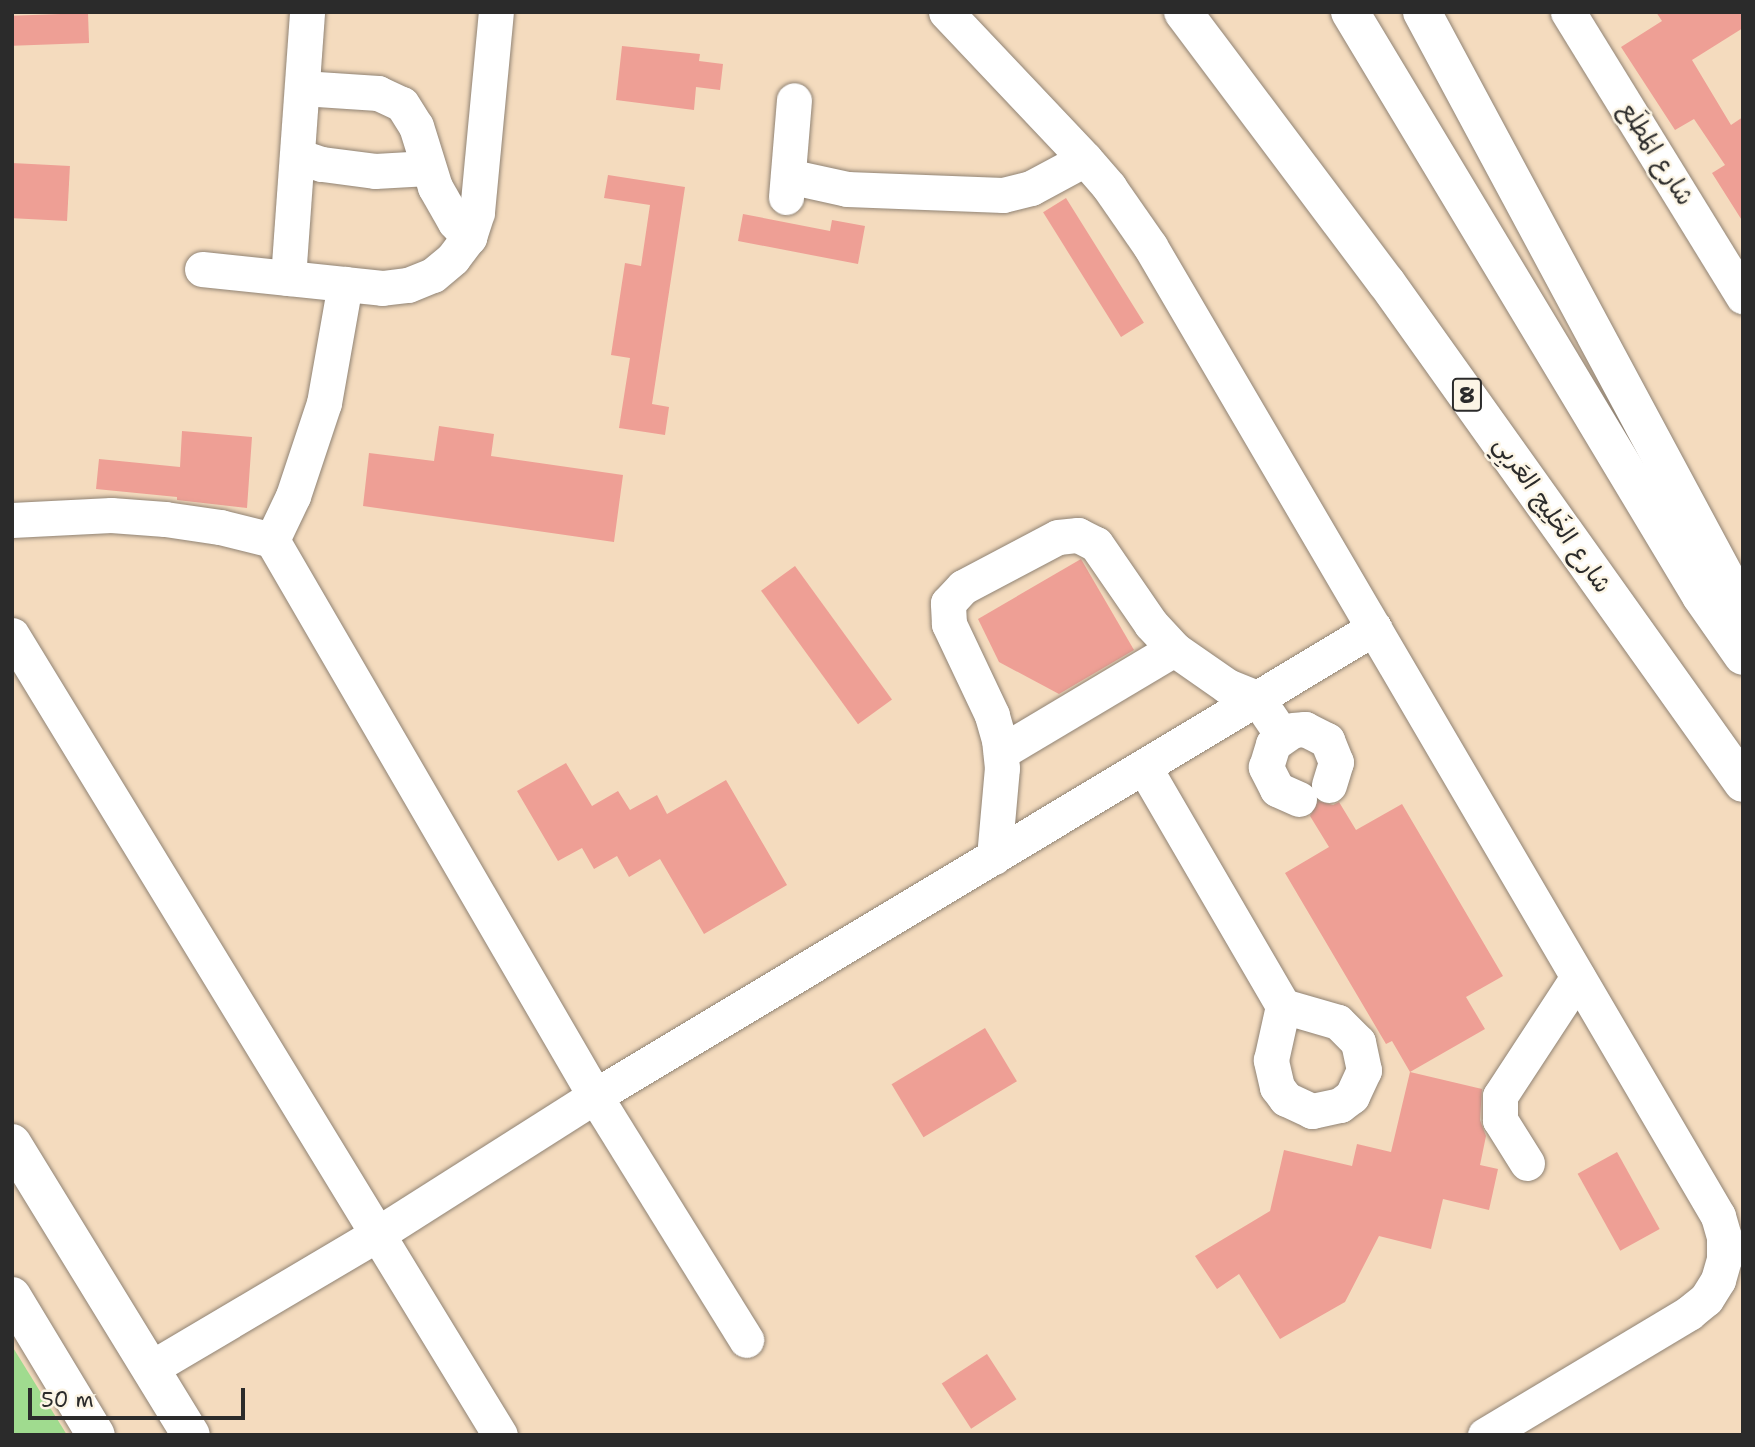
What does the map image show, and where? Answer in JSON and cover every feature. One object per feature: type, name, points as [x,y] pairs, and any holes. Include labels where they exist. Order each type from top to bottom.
[{"type":"main road","name":"شارع الخَلِيج العَربِي","points":[[1183,12],[1387,282],[1743,783]]},
{"type":"main road","points":[[1350,12],[1701,596],[1743,656]]},
{"type":"main road","points":[[1422,12],[1743,610]]},
{"type":"main road","points":[[12,1143],[191,1435]]},
{"type":"main road","points":[[12,1296],[96,1435]]},
{"type":"street","points":[[288,278],[307,12]]},
{"type":"street","points":[[202,269],[382,288],[408,285],[433,275],[453,258],[469,237],[477,212],[496,12]]},
{"type":"street","points":[[946,12],[1085,159],[1109,187],[1150,246],[1718,1216],[1724,1237],[1724,1259],[1718,1280],[1706,1299],[1689,1313],[1485,1435]]},
{"type":"street","name":"شارع المَطلَع","points":[[1568,12],[1743,297]]},
{"type":"street","points":[[302,88],[391,96],[411,114],[428,168],[444,205],[469,237]]},
{"type":"street","points":[[794,100],[787,187],[1003,195],[1031,188],[1085,159]]},
{"type":"street","points":[[297,156],[322,164],[374,172],[428,168]]},
{"type":"street","points":[[272,540],[293,496],[324,403],[345,284]]},
{"type":"street","points":[[12,520],[111,515],[165,519],[219,527],[272,540],[596,1096],[746,1340]]},
{"type":"street","points":[[994,857],[1001,752],[992,715],[946,614],[953,594],[962,587],[1058,537],[1078,535],[1096,544],[1151,624],[1174,649],[1218,680],[1257,698],[1282,735]]},
{"type":"street","points":[[151,1368],[376,1235],[596,1096],[1374,628]]},
{"type":"street","points":[[12,635],[500,1435]]},
{"type":"street","points":[[1001,752],[1174,649]]},
{"type":"street","points":[[1305,729],[1327,740],[1336,762],[1314,792],[1277,789],[1266,767],[1272,744],[1282,735],[1305,729]]},
{"type":"street","points":[[1144,767],[1283,1006]]},
{"type":"street","points":[[1527,1163],[1500,1120],[1500,1096],[1578,977]]},
{"type":"green space","points":[[12,1346],[67,1435],[12,1435]]},
{"type":"building","points":[[1656,12],[1743,12],[1743,28],[1692,60],[1731,125],[1743,117],[1743,222],[1712,173],[1725,165],[1694,119],[1675,130],[1621,47],[1662,21]]},
{"type":"building","points":[[88,13],[89,43],[13,46],[12,16]]},
{"type":"building","points":[[622,46],[700,54],[699,61],[723,64],[720,90],[696,87],[694,110],[616,100]]},
{"type":"building","points":[[12,163],[70,166],[67,221],[12,218]]},
{"type":"building","points":[[608,175],[685,187],[652,404],[669,407],[665,435],[619,428],[630,358],[611,355],[625,263],[641,266],[650,205],[604,198]]},
{"type":"building","points":[[1066,198],[1144,323],[1121,337],[1043,212]]},
{"type":"building","points":[[743,214],[830,231],[832,220],[865,226],[858,264],[738,241]]},
{"type":"building","points":[[439,426],[494,434],[491,456],[623,475],[614,542],[363,506],[369,453],[434,461]]},
{"type":"building","points":[[182,431],[252,437],[247,508],[177,500],[177,497],[96,489],[99,459],[180,467]]},
{"type":"building","points":[[1081,559],[1134,650],[1059,694],[999,662],[978,619]]},
{"type":"building","points":[[795,566],[892,699],[858,724],[761,591]]},
{"type":"building","points":[[566,763],[592,806],[618,791],[630,810],[657,795],[667,814],[726,780],[787,885],[704,934],[660,859],[629,877],[617,856],[594,869],[582,848],[558,861],[517,791]]},
{"type":"building","points":[[1318,801],[1333,805],[1339,802],[1356,830],[1402,804],[1503,976],[1466,997],[1485,1029],[1410,1072],[1392,1041],[1386,1044],[1285,873],[1329,847],[1310,816]]},
{"type":"building","points":[[985,1028],[1017,1081],[924,1137],[892,1084]]},
{"type":"building","points":[[1410,1072],[1482,1089],[1480,1120],[1486,1136],[1480,1165],[1498,1169],[1489,1210],[1443,1199],[1431,1249],[1379,1236],[1345,1302],[1280,1339],[1239,1274],[1217,1289],[1195,1256],[1270,1211],[1284,1150],[1352,1166],[1357,1144],[1391,1152]]},
{"type":"building","points":[[1617,1152],[1660,1229],[1620,1251],[1578,1174]]},
{"type":"building","points":[[987,1354],[1016,1399],[971,1429],[942,1383]]}]
